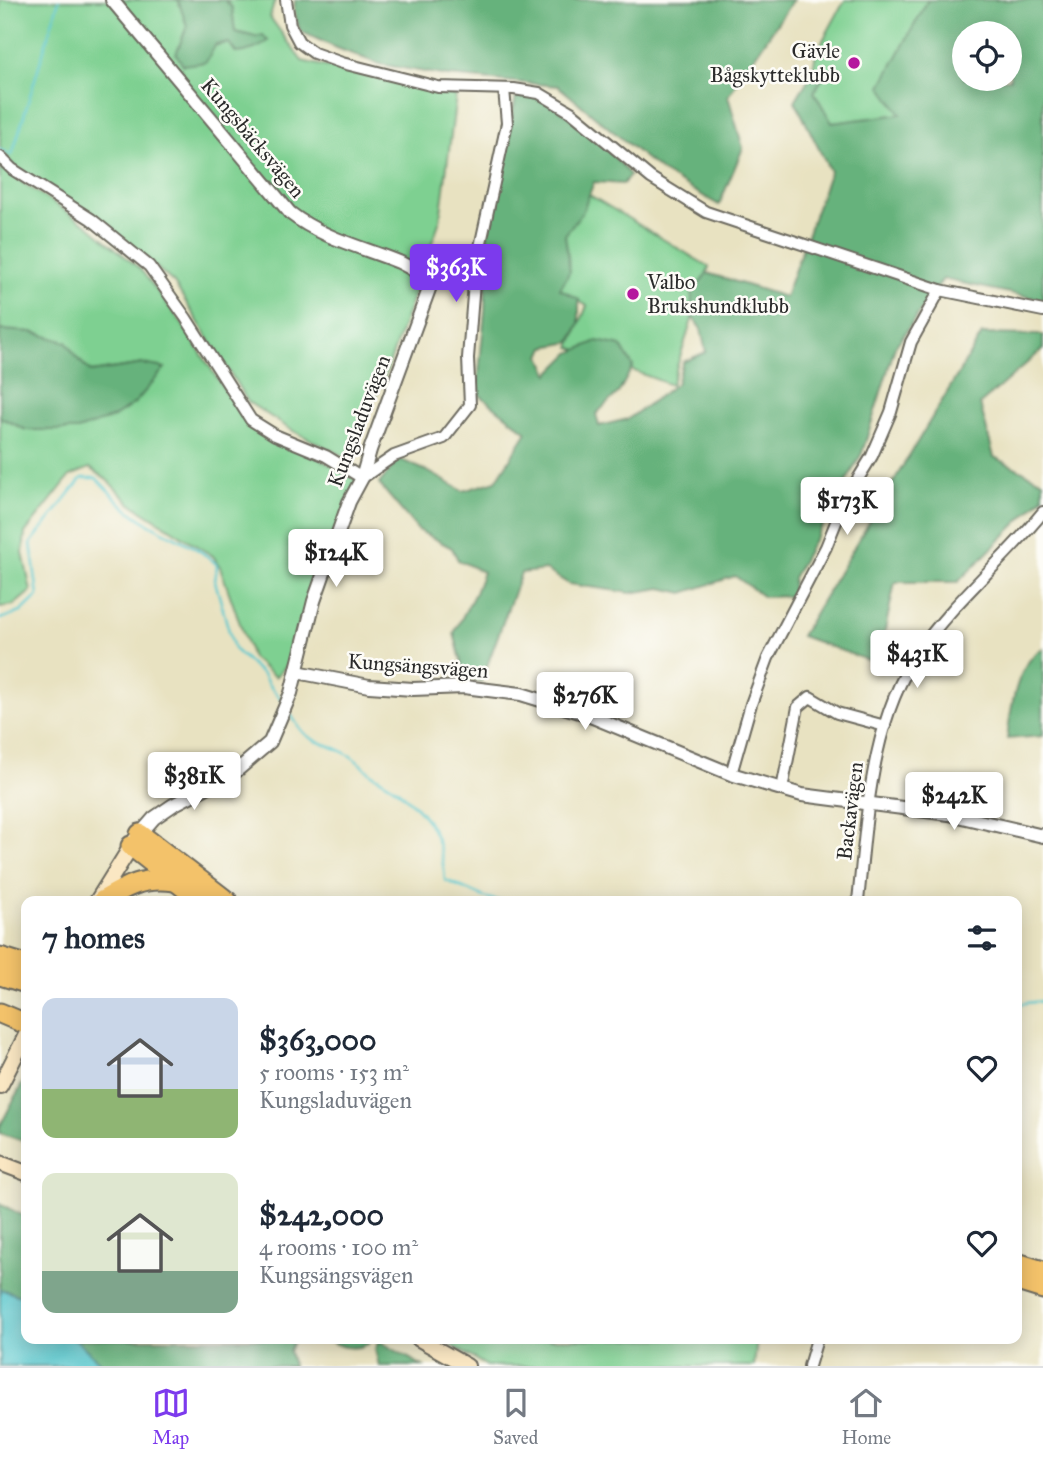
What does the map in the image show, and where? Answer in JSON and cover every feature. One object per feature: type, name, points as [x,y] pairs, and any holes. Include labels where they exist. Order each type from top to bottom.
[{"type":"highway","points":[[136,840],[192,896]]},
{"type":"highway","points":[[136,840],[220,896]]},
{"type":"highway","points":[[109,896],[136,882],[161,879],[176,881]]},
{"type":"highway","points":[[0,957],[21,963]]},
{"type":"highway","points":[[0,975],[21,981]]},
{"type":"highway","points":[[0,1013],[21,1022]]},
{"type":"highway","points":[[1022,1265],[1043,1271]]},
{"type":"highway","points":[[1022,1283],[1043,1289]]},
{"type":"main road","points":[[103,896],[136,840]]},
{"type":"main road","points":[[0,1086],[21,1045]]},
{"type":"main road","points":[[0,1163],[21,1170]]},
{"type":"main road","points":[[428,1344],[467,1366]]},
{"type":"street","name":"Kungsbäcksvägen","points":[[112,0],[289,213],[331,236],[400,262],[432,281]]},
{"type":"street","points":[[286,0],[290,25],[299,42],[314,52],[342,63],[438,88],[505,89],[539,93],[571,112],[651,178],[706,212],[940,290],[1043,311]]},
{"type":"street","points":[[0,157],[12,169],[91,219],[149,266],[186,318],[251,420],[275,435],[326,456],[362,478],[394,456],[444,438],[470,405],[468,358],[475,270],[507,124],[505,89]]},
{"type":"street","name":"Kungsladuvägen","points":[[136,840],[155,818],[173,804],[234,773],[270,742],[291,692],[314,601],[334,541],[349,502],[362,478],[432,281]]},
{"type":"street","points":[[731,774],[751,704],[768,658],[820,560],[845,500],[872,456],[891,412],[911,342],[940,290]]},
{"type":"street","name":"Backavägen","points":[[859,896],[876,757],[903,682],[919,652],[950,613],[1043,512]]},
{"type":"street","name":"Kungsängsvägen","points":[[297,672],[369,686],[413,689],[464,687],[521,694],[583,713],[731,774],[802,795],[949,814],[1043,836]]},
{"type":"street","points":[[782,789],[798,707],[806,698],[810,697],[837,713],[885,726]]},
{"type":"street","points":[[808,1366],[815,1344]]},
{"type":"green space","points":[[0,0],[178,0],[187,26],[176,54],[256,37],[235,32],[232,8],[225,0],[275,0],[270,17],[302,61],[456,96],[440,220],[385,376],[347,458],[293,431],[248,402],[174,283],[150,262],[13,165],[0,148]]},
{"type":"green space","points":[[178,0],[225,0],[232,8],[235,32],[256,37],[263,35],[268,41],[253,50],[236,53],[229,43],[216,44],[206,62],[183,65],[176,54],[187,26]]},
{"type":"green space","points":[[295,0],[793,0],[728,96],[743,148],[719,205],[662,172],[558,86],[448,76],[379,64],[300,31],[294,11]]},
{"type":"green space","name":"Gävle Bågskytteklubb","points":[[845,0],[928,0],[882,86],[902,114],[832,123],[814,92],[822,79],[812,73],[816,53]]},
{"type":"green space","points":[[928,0],[1043,0],[1043,300],[943,279],[895,347],[862,453],[793,578],[792,596],[764,597],[735,576],[683,593],[661,588],[631,593],[569,584],[546,570],[521,573],[481,682],[465,676],[454,633],[483,572],[458,560],[452,548],[418,530],[379,484],[399,459],[463,491],[496,481],[527,432],[477,393],[485,311],[487,236],[516,97],[538,98],[561,111],[600,143],[630,175],[623,184],[594,182],[582,213],[565,235],[570,271],[560,289],[579,299],[579,324],[571,342],[545,347],[541,356],[549,374],[570,353],[597,341],[621,346],[633,366],[619,392],[596,414],[599,426],[628,419],[676,384],[683,362],[706,352],[701,329],[691,315],[692,294],[707,273],[785,297],[830,171],[795,101],[812,73],[822,79],[814,92],[832,123],[901,114],[881,86]]},
{"type":"green space","points":[[0,168],[89,226],[140,269],[181,322],[242,417],[272,439],[320,459],[358,481],[298,655],[275,677],[252,658],[220,567],[213,556],[130,503],[106,479],[90,468],[70,476],[25,533],[23,553],[31,591],[14,605],[0,607],[0,417],[26,430],[143,364],[91,372],[66,342],[32,332],[0,330]]},
{"type":"green space","name":"Valbo Brukshundklubb","points":[[583,191],[709,267],[671,385],[570,347],[587,306],[545,281]]},
{"type":"green space","points":[[0,330],[32,332],[66,342],[91,372],[143,364],[165,368],[135,403],[114,417],[78,430],[26,430],[0,417]]},
{"type":"green space","points":[[982,334],[1043,335],[1043,349],[980,404],[994,457],[1043,481],[1043,497],[958,582],[895,582],[878,664],[801,636]]},
{"type":"green space","points":[[1043,648],[1043,736],[1007,739],[1020,676],[1026,665]]},
{"type":"green space","points":[[21,1086],[21,1140],[0,1133],[0,1126]]},
{"type":"green space","points":[[0,1204],[21,1214],[21,1296],[0,1289]]},
{"type":"green space","points":[[80,1344],[292,1344],[289,1351],[293,1366],[104,1366]]},
{"type":"green space","points":[[337,1344],[368,1344],[352,1348]]},
{"type":"green space","points":[[378,1344],[384,1344],[423,1366],[379,1366],[375,1349]]},
{"type":"green space","points":[[449,1344],[756,1344],[754,1366],[487,1366]]},
{"type":"water","points":[[0,1289],[21,1296],[21,1344],[80,1344],[104,1366],[0,1366]]},
{"type":"waterway","points":[[0,150],[12,155],[59,0]]},
{"type":"waterway","points":[[0,619],[21,612],[38,596],[31,543],[82,478],[96,478],[139,518],[192,546],[217,565],[215,581],[234,649],[264,676],[282,700]]},
{"type":"waterway","points":[[289,711],[308,737],[351,756],[407,798],[432,828],[437,839],[445,880],[482,896]]},
{"type":"waterway","points":[[1022,1003],[1043,1001]]},
{"type":"place","name":"Gävle Bågskytteklubb","points":[[854,63]]},
{"type":"place","name":"Valbo Brukshundklubb","points":[[633,294]]}]
